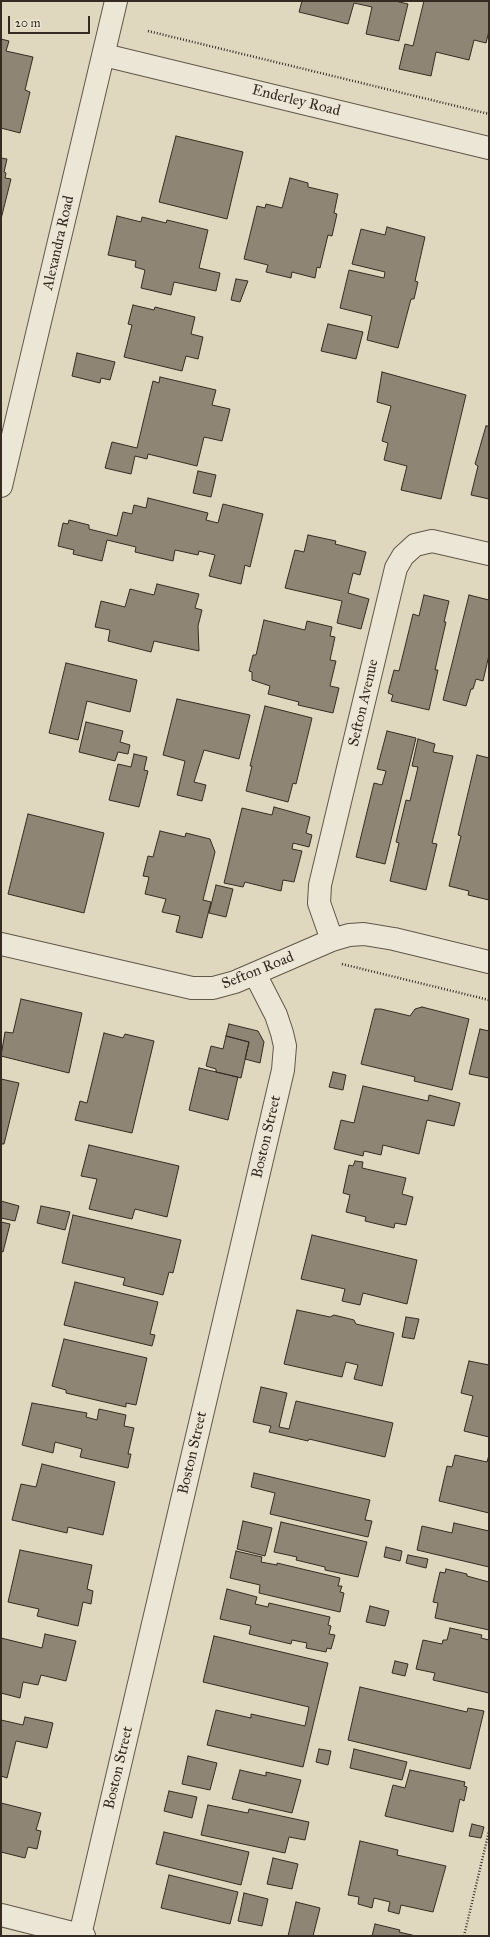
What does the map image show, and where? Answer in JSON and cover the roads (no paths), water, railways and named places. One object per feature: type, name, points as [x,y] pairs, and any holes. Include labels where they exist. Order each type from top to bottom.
[{"type":"street","name":"Alexandra Road","points":[[1,486],[104,55],[114,2]]},
{"type":"street","name":"Enderley Road","points":[[104,55],[489,148]]},
{"type":"street","name":"Sefton Avenue","points":[[332,940],[319,903],[320,885],[396,568],[403,556],[415,545],[432,541],[489,554]]},
{"type":"street","name":"Sefton Road","points":[[1,944],[192,988],[213,988],[235,982],[332,940],[349,935],[364,934],[394,939],[489,962]]},
{"type":"street","name":"Boston Street","points":[[82,1935],[282,1070],[285,1046],[282,1033],[276,1015],[255,974]]},
{"type":"street","points":[[1,1915],[82,1935]]}]
